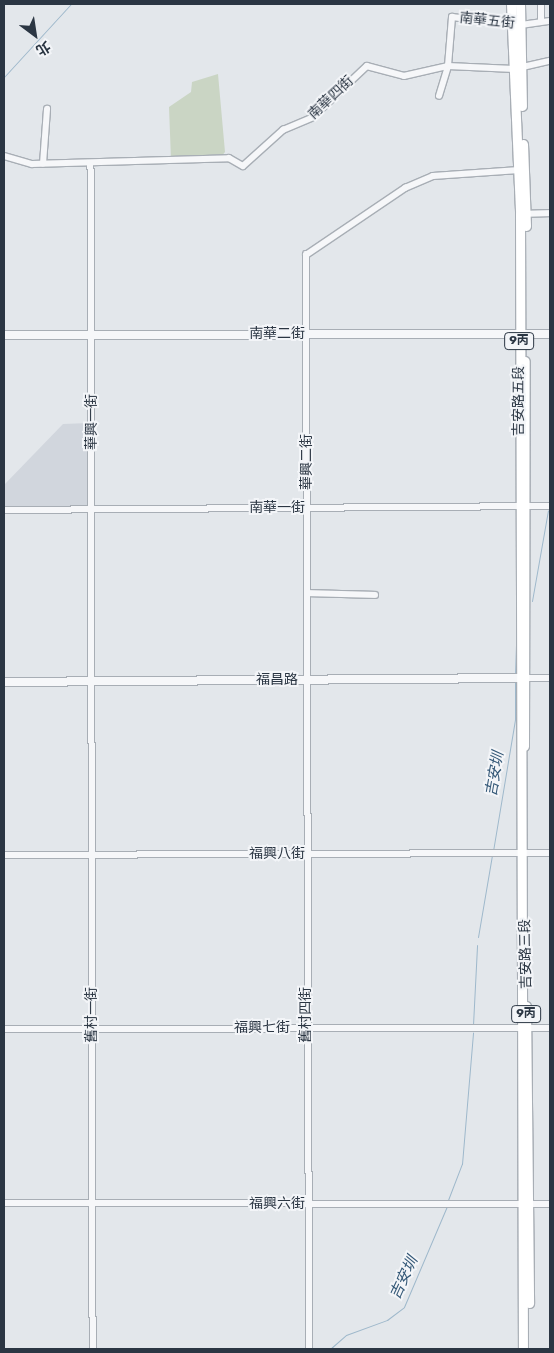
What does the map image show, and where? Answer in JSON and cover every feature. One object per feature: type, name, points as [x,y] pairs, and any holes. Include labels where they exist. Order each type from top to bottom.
[{"type":"main road","name":"吉安路五段","points":[[511,4],[516,23]]},
{"type":"main road","name":"吉安路五段","points":[[520,4],[516,23],[523,214],[522,678]]},
{"type":"main road","name":"吉安路三段","points":[[522,678],[521,853],[528,1349]]},
{"type":"main road","name":"吉安路三段","points":[[523,1349],[527,1203]]},
{"type":"street","points":[[541,4],[541,21]]},
{"type":"street","name":"南華五街","points":[[448,66],[452,17],[516,23],[550,21]]},
{"type":"street","name":"南華四街","points":[[4,156],[43,164],[229,158],[243,166],[283,130],[312,117],[367,66],[404,76],[448,66],[517,68],[550,61]]},
{"type":"street","points":[[440,96],[448,66]]},
{"type":"street","points":[[43,164],[47,109]]},
{"type":"street","name":"華興一街","points":[[91,163],[93,681]]},
{"type":"street","name":"華興二街","points":[[308,680],[306,255],[312,248],[405,188],[433,176],[521,170]]},
{"type":"street","points":[[523,214],[550,213]]},
{"type":"street","name":"南華二街","points":[[4,336],[550,334]]},
{"type":"street","name":"南華一街","points":[[4,510],[550,506]]},
{"type":"street","points":[[308,593],[375,595]]},
{"type":"street","name":"福昌路","points":[[4,682],[550,678]]},
{"type":"street","name":"舊村四街","points":[[308,680],[306,1028],[309,1349]]},
{"type":"street","name":"舊村一街","points":[[93,681],[91,855],[93,1349]]},
{"type":"street","name":"福興八街","points":[[4,855],[550,853]]},
{"type":"street","name":"福興七街","points":[[4,1029],[550,1028]]},
{"type":"street","name":"福興六街","points":[[4,1203],[550,1204]]},
{"type":"shaded area","points":[[89,423],[90,507],[4,508],[4,485],[63,424]]},
{"type":"green space","points":[[218,74],[225,152],[221,157],[171,160],[169,107],[191,92],[192,82]]},
{"type":"waterway","points":[[4,77],[71,4]]},
{"type":"waterway","name":"吉安圳","points":[[550,497],[550,502]]},
{"type":"waterway","name":"吉安圳","points":[[532,601],[548,510]]},
{"type":"waterway","name":"吉安圳","points":[[515,675],[517,614]]},
{"type":"waterway","name":"吉安圳","points":[[493,851],[515,719],[515,682]]},
{"type":"waterway","name":"吉安圳","points":[[478,937],[492,855]]},
{"type":"waterway","name":"吉安圳","points":[[473,1025],[477,945]]},
{"type":"waterway","name":"吉安圳","points":[[448,1200],[462,1164],[473,1032]]},
{"type":"waterway","name":"吉安圳","points":[[330,1349],[346,1335],[387,1320],[404,1307],[447,1206]]}]
